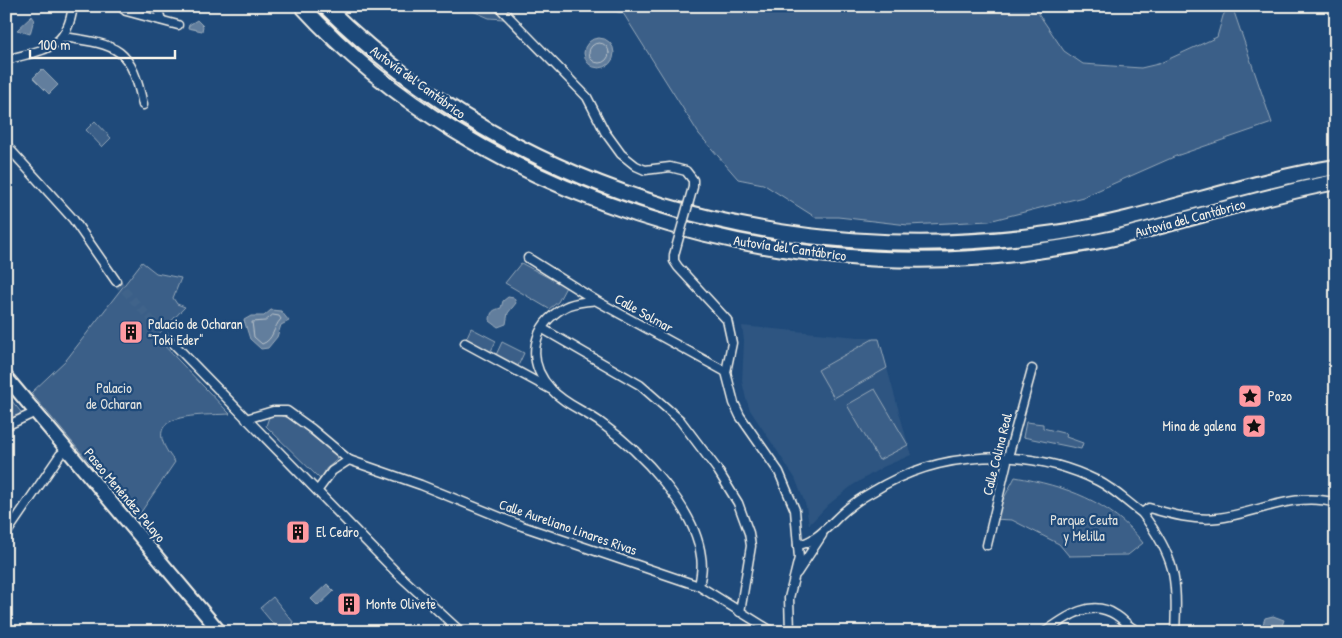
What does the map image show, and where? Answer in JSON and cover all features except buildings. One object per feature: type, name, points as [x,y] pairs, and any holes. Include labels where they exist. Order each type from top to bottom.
[{"type":"highway","name":"Autovía del Cantábrico","points":[[302,6],[354,57],[403,96],[504,158],[581,194],[665,224],[705,235],[768,247],[856,258],[948,259],[1029,252],[1128,235],[1336,182]]},
{"type":"highway","name":"Autovía del Cantábrico","points":[[325,6],[358,39],[403,75],[450,108],[546,162],[670,209],[770,231],[858,242],[946,243],[998,239],[1057,232],[1144,215],[1227,190],[1336,167]]},
{"type":"highway","name":"Paseo Menéndez Pelayo","points":[[6,377],[220,632]]},
{"type":"street","points":[[6,60],[55,44],[64,37],[73,6]]},
{"type":"street","points":[[120,6],[126,11],[178,25]]},
{"type":"street","points":[[157,6],[160,20]]},
{"type":"street","points":[[498,6],[587,97],[605,132],[621,154],[636,166],[646,170],[670,167],[686,171],[693,180],[693,187],[674,261],[727,320],[732,343],[726,372],[734,403],[740,416],[779,472],[790,495],[796,518],[799,558],[789,598],[789,632]]},
{"type":"street","points":[[64,37],[109,46],[122,52],[132,68],[143,105]]},
{"type":"street","points":[[8,149],[73,219],[116,281]]},
{"type":"street","points":[[528,258],[595,300]]},
{"type":"street","name":"Calle Solmar","points":[[699,586],[701,556],[695,533],[688,518],[660,478],[646,462],[614,433],[551,390],[540,375],[534,358],[534,344],[543,329],[565,307],[595,300],[726,372]]},
{"type":"street","points":[[543,329],[640,386],[680,420],[717,469],[735,498],[749,532],[751,546],[740,612]]},
{"type":"street","points":[[170,340],[397,573],[461,632]]},
{"type":"street","points":[[465,343],[551,390]]},
{"type":"street","name":"Calle Colina Real","points":[[987,545],[1008,457],[1032,370]]},
{"type":"street","name":"Calle Aureliano Linares Rivas","points":[[246,419],[273,411],[287,411],[312,428],[349,460],[421,485],[522,526],[699,586],[773,632]]},
{"type":"street","points":[[6,426],[36,412]]},
{"type":"street","points":[[6,534],[60,455],[67,449]]},
{"type":"street","points":[[798,545],[811,541],[848,508],[872,491],[924,467],[958,460],[1008,457],[1060,467],[1100,482],[1142,513],[1166,548],[1174,574],[1177,598],[1174,632]]},
{"type":"street","points":[[318,490],[332,470],[349,460]]},
{"type":"street","points":[[1142,513],[1149,508],[1177,516],[1216,518],[1282,501],[1321,499],[1336,503]]},
{"type":"street","points":[[794,577],[827,527]]},
{"type":"street","points":[[1045,632],[1068,615],[1080,610],[1093,608],[1108,610],[1116,615],[1132,631],[1141,632]]},
{"type":"shaded area","points":[[742,326],[879,339],[911,455],[883,467],[853,485],[828,505],[809,525],[806,506],[795,478],[750,410],[746,399],[742,381],[744,341]]},
{"type":"green space","points":[[461,6],[492,6],[504,19],[489,18]]},
{"type":"green space","points":[[589,6],[1020,6],[1036,10],[1064,51],[1083,64],[1141,68],[1158,64],[1217,37],[1223,16],[1228,6],[1232,6],[1272,123],[1176,156],[1083,197],[989,221],[908,225],[838,217],[815,217],[763,184],[738,179],[699,134],[623,13]]},
{"type":"green space","points":[[95,121],[111,138],[102,147],[86,130]]},
{"type":"green space","name":"Palacio de Ocharan","points":[[142,262],[156,273],[181,278],[173,298],[177,304],[185,307],[156,337],[230,414],[187,417],[166,425],[162,433],[164,445],[175,462],[139,515],[134,516],[31,393],[67,359]]},
{"type":"green space","points":[[521,263],[566,287],[558,302],[549,309],[505,283]]},
{"type":"green space","points":[[471,328],[496,341],[490,353],[465,341]]},
{"type":"green space","points":[[873,339],[879,339],[887,368],[834,398],[818,370]]},
{"type":"green space","points":[[502,342],[524,353],[518,366],[496,355]]},
{"type":"green space","points":[[875,389],[908,445],[879,460],[847,405]]},
{"type":"green space","points":[[6,394],[21,412],[16,418],[6,422]]},
{"type":"green space","points":[[278,415],[290,418],[339,458],[326,469],[321,480],[266,426],[269,417]]},
{"type":"green space","points":[[1026,422],[1043,424],[1043,428],[1067,434],[1066,437],[1083,443],[1081,449],[1023,437]]},
{"type":"green space","name":"Parque Ceuta y Melilla","points":[[1015,477],[1052,485],[1102,506],[1117,516],[1143,543],[1128,555],[1069,556],[1059,544],[1012,520],[993,519]]},
{"type":"green space","points":[[273,597],[294,623],[284,632],[280,632],[260,608]]},
{"type":"water","points":[[32,16],[34,19],[30,34],[17,30]]},
{"type":"water","points":[[197,20],[203,26],[202,31],[188,28],[189,25]]},
{"type":"water","points":[[599,38],[610,42],[614,53],[610,64],[599,68],[588,64],[584,53],[588,42]]},
{"type":"water","points":[[42,69],[58,85],[49,94],[33,78]]},
{"type":"water","points":[[508,297],[514,298],[516,303],[508,313],[506,324],[498,327],[490,321],[491,315],[494,310],[501,308],[503,301]]},
{"type":"water","points":[[271,310],[281,311],[289,321],[281,325],[277,337],[268,348],[261,349],[250,339],[244,320],[251,316],[264,316]]},
{"type":"water","points":[[327,584],[334,591],[318,606],[311,599]]},
{"type":"water","points":[[1273,616],[1284,620],[1280,632],[1262,627],[1265,618]]},
{"type":"tunnel","points":[[116,281],[170,340]]},
{"type":"place","name":"Palacio de Ocharan \"Toki Eder\"","points":[[131,332]]},
{"type":"place","name":"Pozo","points":[[1250,396]]},
{"type":"place","name":"Mina de galena","points":[[1254,426]]},
{"type":"place","name":"El Cedro","points":[[298,532]]},
{"type":"place","name":"Monte Olivete","points":[[349,604]]}]
